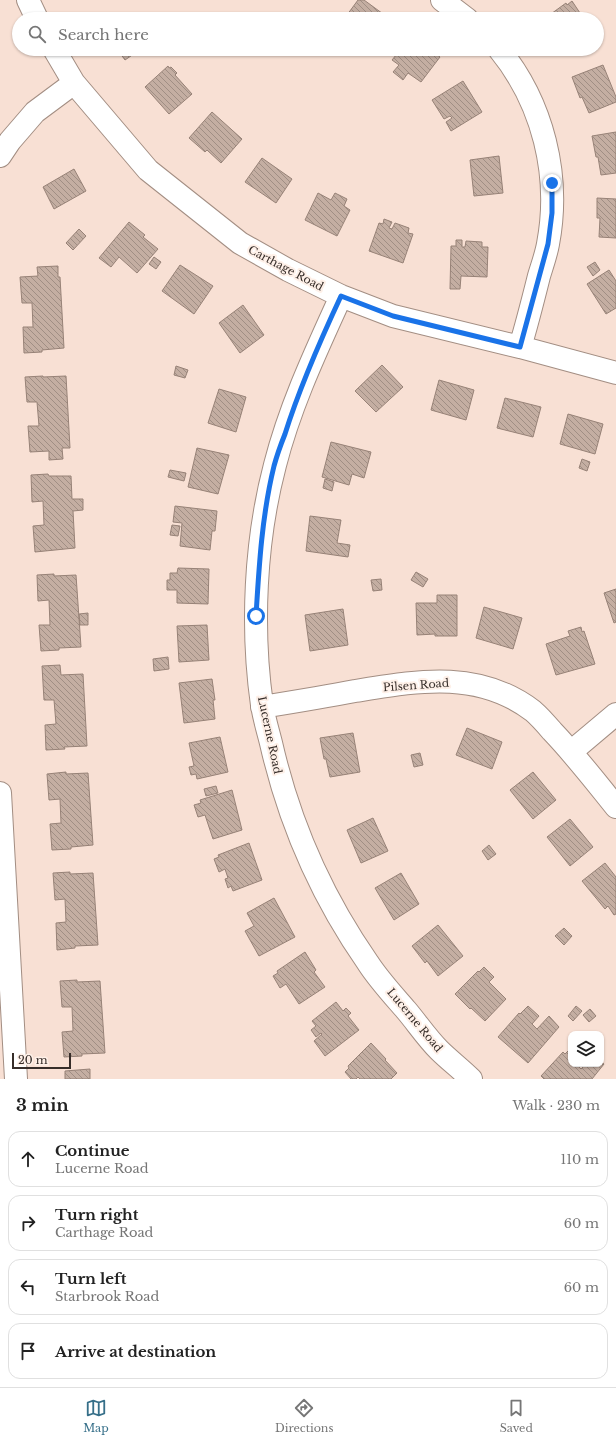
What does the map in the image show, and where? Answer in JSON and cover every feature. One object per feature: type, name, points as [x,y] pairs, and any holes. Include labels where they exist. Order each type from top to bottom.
[{"type":"street","points":[[28,0],[34,12]]},
{"type":"street","points":[[442,0],[458,12]]},
{"type":"street","name":"Carthage Road","points":[[58,56],[74,83],[148,170],[240,243],[288,270],[341,296],[393,316],[520,347],[616,373]]},
{"type":"street","points":[[504,56],[517,74],[537,115],[548,151],[552,183],[552,213],[548,244],[520,347]]},
{"type":"street","points":[[0,156],[10,141],[35,112],[74,83]]},
{"type":"street","name":"Lucerne Road","points":[[341,296],[314,355],[290,417],[275,465],[265,516],[259,564],[256,616],[262,707],[274,758],[290,814],[311,865],[340,920],[368,965],[439,1050],[471,1079]]},
{"type":"street","name":"Pilsen Road","points":[[262,707],[403,683],[445,681],[470,684],[492,689],[515,700],[534,712],[572,751],[616,807]]},
{"type":"street","points":[[572,751],[616,714]]},
{"type":"street","points":[[0,793],[2,872],[16,1079]]},
{"type":"building","points":[[358,0],[364,0],[380,12],[349,12]]},
{"type":"building","points":[[572,1],[579,12],[554,12],[566,3],[567,5]]},
{"type":"building","points":[[122,56],[131,56],[125,60]]},
{"type":"building","points":[[395,56],[440,57],[421,82],[408,73],[403,80],[393,72],[399,65],[392,60]]},
{"type":"building","points":[[603,65],[616,97],[616,102],[589,113],[582,97],[580,98],[572,77]]},
{"type":"building","points":[[168,66],[177,73],[175,75],[192,94],[169,114],[145,87]]},
{"type":"building","points":[[463,81],[482,112],[451,131],[446,122],[452,118],[450,116],[444,119],[432,100]]},
{"type":"building","points":[[212,112],[242,139],[221,163],[207,150],[205,152],[189,138]]},
{"type":"building","points":[[616,132],[616,173],[601,175],[592,136]]},
{"type":"building","points":[[499,156],[503,193],[474,196],[470,160]]},
{"type":"building","points":[[262,158],[292,179],[276,203],[245,182]]},
{"type":"building","points":[[74,169],[86,191],[54,209],[43,187]]},
{"type":"building","points":[[318,193],[331,200],[335,193],[347,199],[344,206],[350,210],[337,236],[305,220]]},
{"type":"building","points":[[597,198],[616,199],[616,238],[599,237],[600,218],[597,218]]},
{"type":"building","points":[[384,219],[392,222],[389,228],[392,229],[395,223],[409,228],[408,233],[413,234],[403,263],[369,251],[379,223],[383,224]]},
{"type":"building","points":[[129,222],[145,235],[143,237],[158,249],[137,273],[119,257],[111,267],[99,258]]},
{"type":"building","points":[[79,229],[86,236],[73,250],[66,243]]},
{"type":"building","points":[[456,240],[462,240],[462,247],[465,247],[466,241],[482,242],[482,247],[488,247],[487,277],[461,276],[460,289],[450,289],[451,246],[456,246]]},
{"type":"building","points":[[154,257],[161,262],[156,269],[149,264]]},
{"type":"building","points":[[595,262],[600,270],[593,276],[587,267]]},
{"type":"building","points":[[180,265],[213,286],[194,314],[162,291]]},
{"type":"building","points":[[58,266],[64,348],[42,350],[42,352],[24,353],[23,327],[33,327],[32,303],[22,303],[20,277],[38,276],[37,267]]},
{"type":"building","points":[[609,270],[616,281],[616,308],[606,314],[587,284]]},
{"type":"building","points":[[243,305],[264,335],[240,353],[219,323]]},
{"type":"building","points":[[382,365],[403,387],[376,412],[355,391]]},
{"type":"building","points":[[176,366],[188,370],[185,378],[174,375]]},
{"type":"building","points":[[66,376],[70,448],[62,448],[63,459],[49,460],[49,451],[30,452],[28,426],[39,426],[37,402],[27,402],[25,377]]},
{"type":"building","points":[[439,380],[474,390],[466,420],[431,410]]},
{"type":"building","points":[[219,389],[246,397],[236,432],[208,423]]},
{"type":"building","points":[[505,398],[541,407],[533,437],[497,428]]},
{"type":"building","points":[[568,414],[603,424],[595,454],[560,444]]},
{"type":"building","points":[[331,442],[371,452],[364,478],[352,474],[349,485],[322,477]]},
{"type":"building","points":[[197,448],[229,455],[218,494],[188,487]]},
{"type":"building","points":[[582,459],[590,462],[587,471],[579,468]]},
{"type":"building","points":[[170,470],[186,473],[184,481],[168,477]]},
{"type":"building","points":[[48,474],[49,476],[71,476],[72,499],[83,499],[83,510],[73,511],[75,548],[35,552],[33,526],[44,525],[43,501],[32,502],[31,475]]},
{"type":"building","points":[[325,479],[334,482],[332,491],[323,488]]},
{"type":"building","points":[[175,506],[217,511],[215,531],[212,531],[210,550],[180,546],[182,523],[173,522]]},
{"type":"building","points":[[310,516],[341,520],[337,543],[350,545],[348,557],[306,551]]},
{"type":"building","points":[[172,525],[180,526],[178,536],[170,535]]},
{"type":"building","points":[[178,568],[209,569],[208,604],[177,603],[177,590],[167,590],[167,580],[170,580],[170,573],[177,573]]},
{"type":"building","points":[[416,572],[428,579],[423,587],[411,580]]},
{"type":"building","points":[[54,574],[54,576],[76,575],[81,647],[41,651],[39,625],[50,625],[49,600],[38,601],[37,575]]},
{"type":"building","points":[[381,579],[382,590],[373,591],[371,580]]},
{"type":"building","points":[[616,589],[616,622],[614,623],[604,593]]},
{"type":"building","points":[[437,595],[457,595],[457,636],[435,636],[435,634],[417,635],[416,603],[437,603]]},
{"type":"building","points":[[484,607],[522,618],[513,649],[476,638]]},
{"type":"building","points":[[343,609],[348,645],[310,651],[305,615]]},
{"type":"building","points":[[88,613],[88,625],[80,625],[79,614]]},
{"type":"building","points":[[207,625],[209,660],[179,662],[177,626]]},
{"type":"building","points":[[581,627],[582,632],[584,631],[595,664],[556,675],[546,644],[570,636],[568,631]]},
{"type":"building","points":[[168,657],[169,669],[154,671],[153,659]]},
{"type":"building","points":[[60,665],[61,675],[83,674],[87,746],[64,747],[65,749],[46,750],[45,725],[56,724],[54,700],[44,700],[42,666]]},
{"type":"building","points":[[212,679],[215,700],[213,700],[215,719],[184,723],[179,683]]},
{"type":"building","points":[[467,728],[502,742],[492,769],[456,755]]},
{"type":"building","points":[[353,733],[360,772],[330,777],[326,759],[324,759],[320,738]]},
{"type":"building","points":[[220,737],[228,772],[197,779],[196,774],[191,775],[189,767],[194,766],[189,743]]},
{"type":"building","points":[[420,753],[423,765],[414,767],[411,755]]},
{"type":"building","points":[[66,772],[66,774],[88,773],[93,845],[71,847],[71,849],[52,850],[50,824],[61,823],[60,799],[49,800],[47,774]]},
{"type":"building","points":[[533,772],[556,800],[533,819],[510,790]]},
{"type":"building","points":[[216,786],[218,793],[206,796],[204,789]]},
{"type":"building","points":[[232,790],[242,830],[213,839],[205,815],[198,817],[194,805],[201,803],[200,800]]},
{"type":"building","points":[[373,818],[388,851],[361,863],[347,830]]},
{"type":"building","points":[[570,819],[593,847],[570,866],[547,837]]},
{"type":"building","points":[[249,843],[262,880],[233,891],[231,886],[228,888],[225,879],[228,878],[225,869],[219,872],[214,859],[219,857],[218,855]]},
{"type":"building","points":[[489,845],[496,854],[488,860],[482,851]]},
{"type":"building","points":[[605,863],[616,877],[616,914],[614,915],[608,906],[605,909],[582,881]]},
{"type":"building","points":[[70,872],[70,874],[93,873],[98,945],[75,946],[75,948],[57,950],[56,923],[66,922],[65,899],[55,900],[53,873]]},
{"type":"building","points":[[401,873],[419,904],[394,920],[375,888]]},
{"type":"building","points":[[274,898],[295,937],[259,956],[245,931],[254,926],[247,913]]},
{"type":"building","points":[[438,925],[463,956],[438,976],[427,961],[425,963],[412,946]]},
{"type":"building","points":[[564,928],[572,936],[564,945],[555,936]]},
{"type":"building","points":[[305,952],[316,970],[314,972],[325,987],[299,1004],[286,984],[280,988],[273,976],[278,973],[277,971]]},
{"type":"building","points":[[484,967],[494,977],[489,982],[506,999],[485,1021],[455,994]]},
{"type":"building","points":[[77,980],[77,982],[100,981],[105,1053],[82,1054],[82,1056],[64,1057],[62,1032],[73,1031],[72,1007],[62,1007],[60,981]]},
{"type":"building","points":[[336,1002],[343,1011],[346,1008],[351,1013],[348,1016],[359,1030],[325,1056],[314,1041],[322,1034],[321,1033],[316,1037],[311,1030],[316,1026],[312,1021]]},
{"type":"building","points":[[528,1006],[539,1016],[532,1024],[537,1029],[549,1016],[559,1027],[528,1063],[498,1037],[519,1013],[520,1014]]},
{"type":"building","points":[[576,1006],[582,1011],[573,1021],[568,1016]]},
{"type":"building","points":[[590,1009],[596,1016],[589,1022],[583,1015]]},
{"type":"building","points":[[371,1043],[397,1073],[391,1079],[360,1079],[358,1077],[356,1079],[351,1079],[345,1072],[349,1068],[348,1066]]},
{"type":"building","points":[[568,1051],[568,1067],[579,1067],[581,1069],[583,1067],[602,1067],[592,1079],[544,1079],[541,1076],[563,1052],[565,1054]]},
{"type":"building","points":[[90,1069],[90,1079],[65,1079],[65,1071]]},
{"type":"route","points":[[256,616],[259,564],[265,516],[275,465],[290,417],[314,355],[341,296],[393,316],[520,347],[548,244],[552,213],[552,183]]}]
